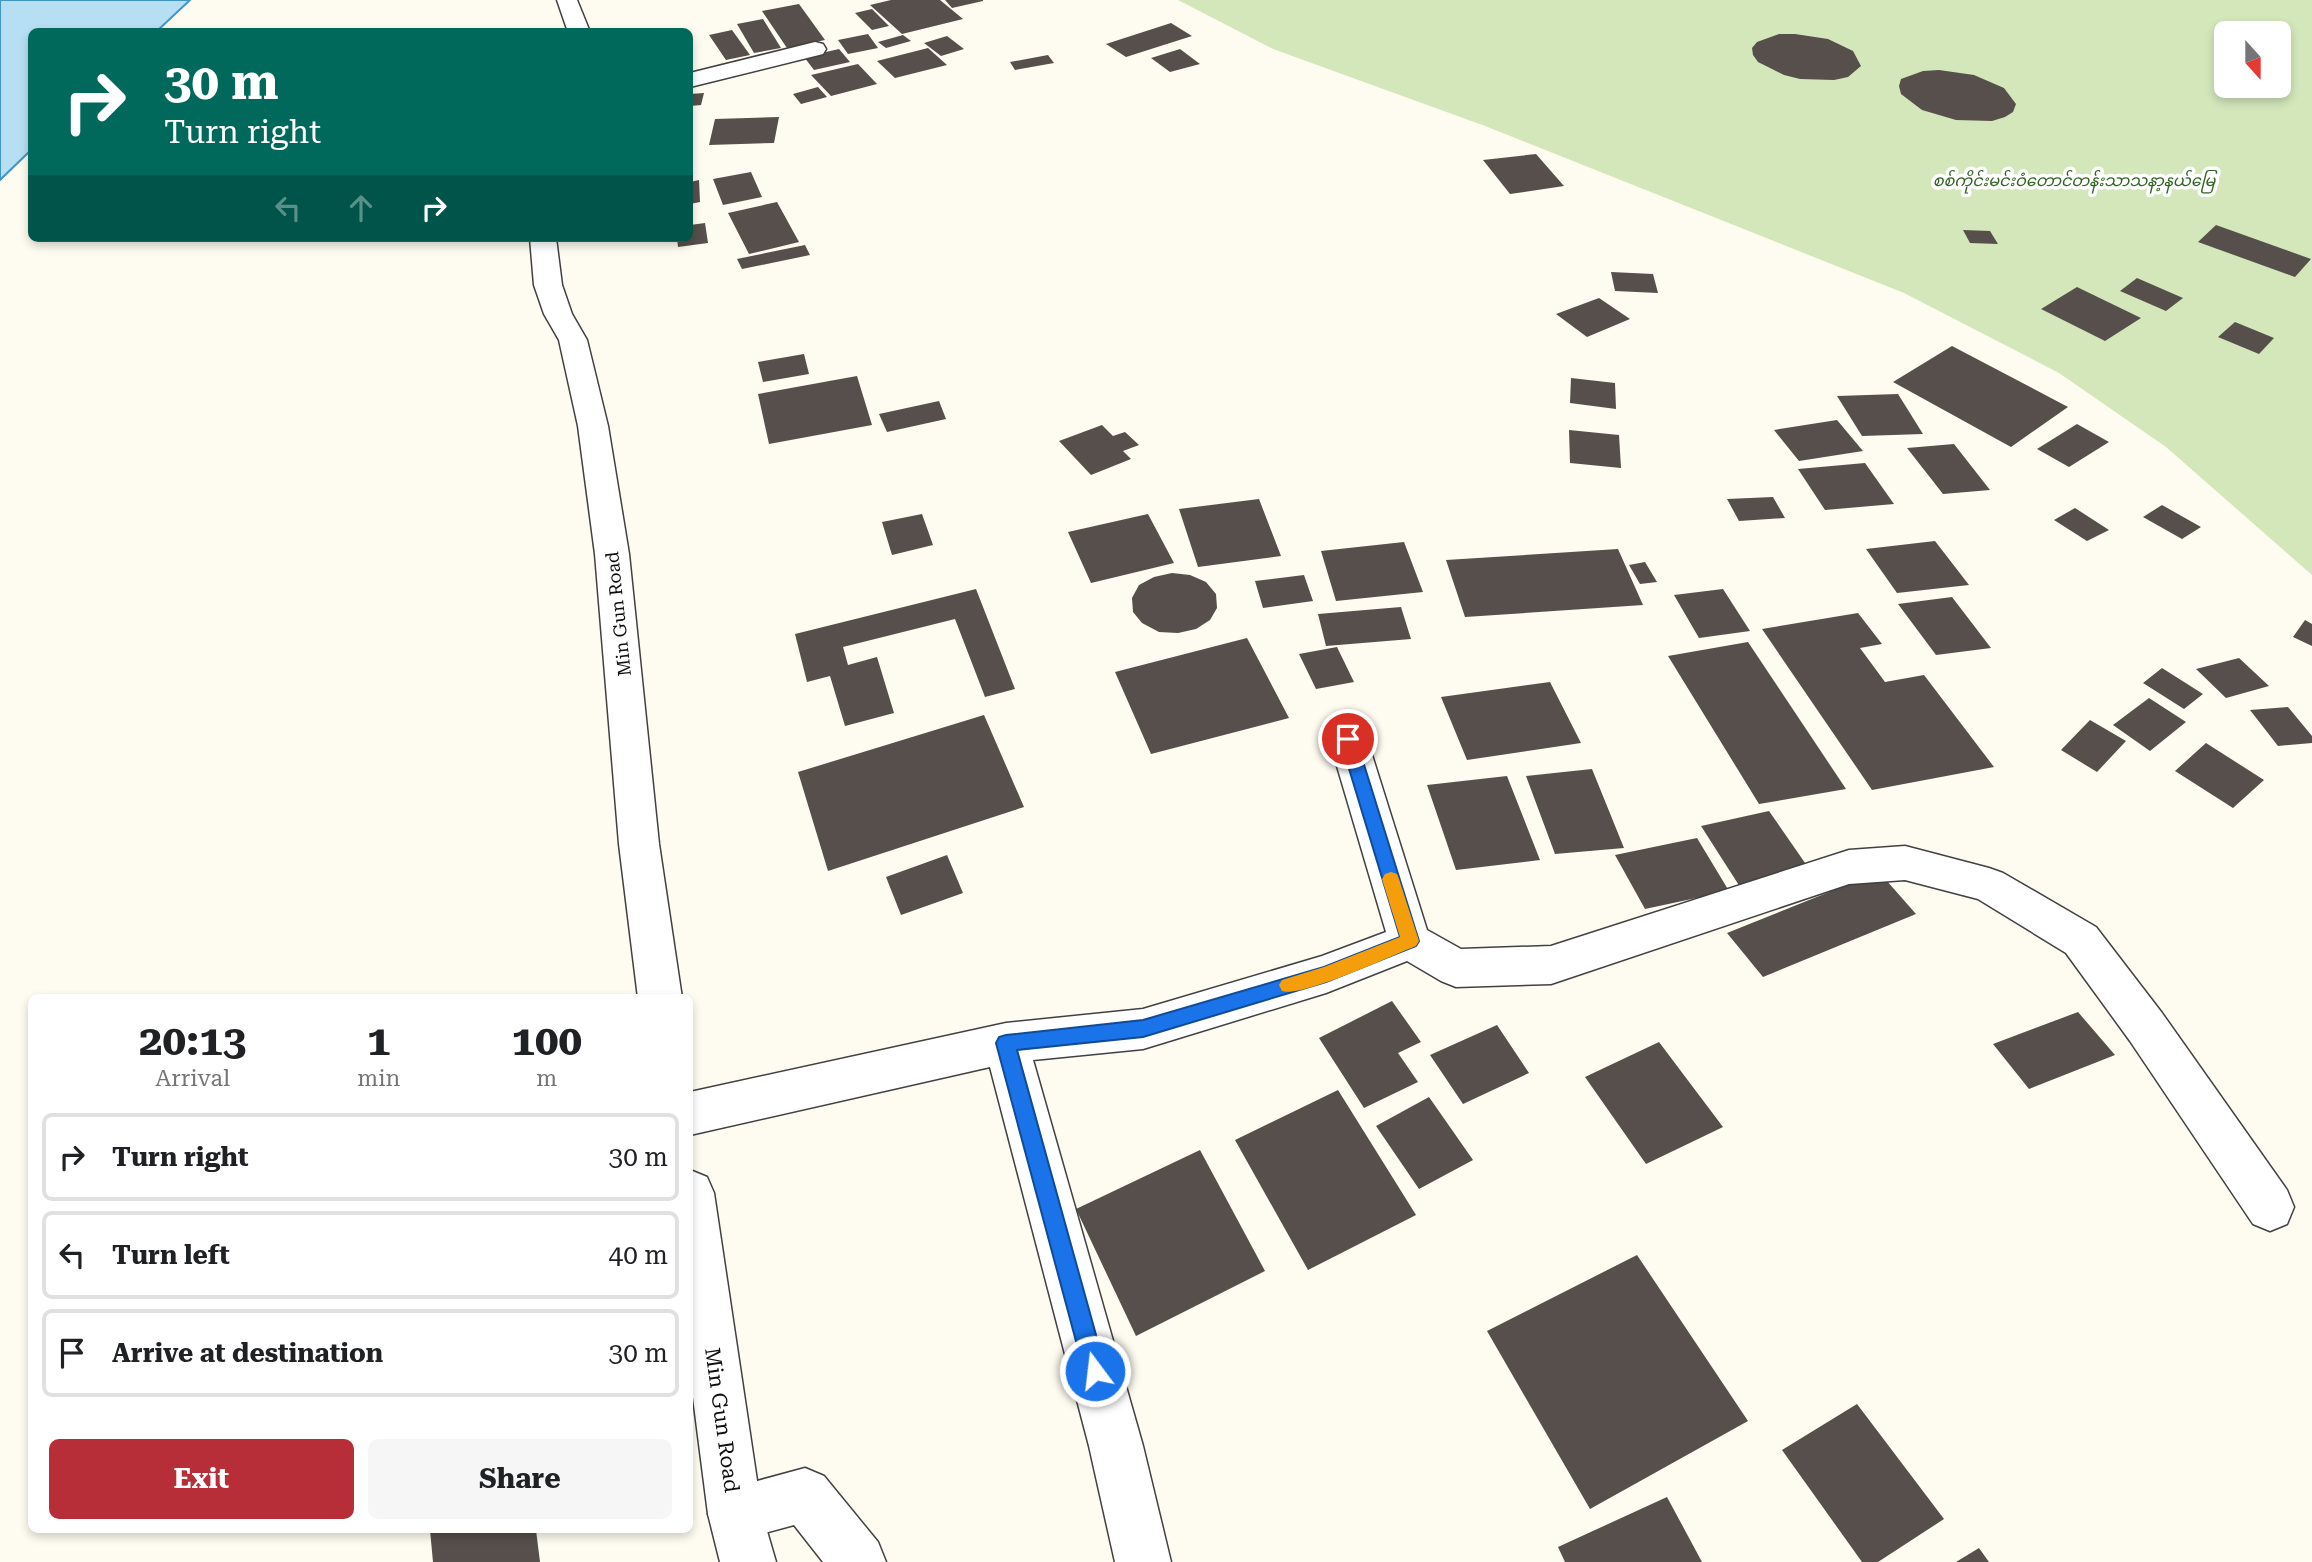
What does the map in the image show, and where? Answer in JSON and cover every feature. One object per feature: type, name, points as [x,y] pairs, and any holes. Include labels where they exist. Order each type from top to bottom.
[{"type":"street","points":[[567,0],[578,28]]},
{"type":"street","points":[[693,79],[815,49]]},
{"type":"street","name":"Min Gun Road","points":[[543,242],[548,285],[558,314],[573,341],[593,426],[612,554],[639,844],[659,994]]},
{"type":"street","points":[[1348,739],[1410,941],[1455,968],[1551,965],[1849,867],[1905,863],[1989,885],[2081,940],[2146,1027],[2270,1207]]},
{"type":"street","points":[[693,1111],[1006,1043],[1143,1029],[1326,974],[1410,941]]},
{"type":"street","points":[[1006,1043],[1116,1446],[1143,1562]]},
{"type":"street","name":"Min Gun Road","points":[[693,1214],[742,1538]]},
{"type":"street","points":[[742,1538],[805,1495],[859,1562]]},
{"type":"green space","name":"စစ်ကိုင်းမင်းဝံတောင်တန်းသာသနာ့နယ်မြေ","points":[[1178,0],[2312,0],[2312,575],[2166,447],[2059,373],[1904,293],[1485,126],[1273,49]]},
{"type":"water","points":[[0,0],[190,0],[160,28],[28,28],[28,153],[0,180]]},
{"type":"building","points":[[891,0],[940,0],[963,19],[902,34],[870,5]]},
{"type":"building","points":[[945,0],[983,0],[983,1],[952,8]]},
{"type":"building","points":[[799,4],[825,40],[787,48],[762,11]]},
{"type":"building","points":[[872,9],[889,26],[872,30],[855,13]]},
{"type":"building","points":[[763,19],[781,48],[754,53],[737,24]]},
{"type":"building","points":[[1171,23],[1192,36],[1126,57],[1106,44]]},
{"type":"building","points":[[732,30],[750,55],[726,60],[709,35]]},
{"type":"building","points":[[868,34],[878,48],[848,54],[838,40]]},
{"type":"building","points":[[1779,34],[1828,39],[1853,51],[1861,66],[1848,77],[1834,80],[1800,79],[1784,75],[1758,62],[1752,48],[1757,42]]},
{"type":"building","points":[[903,35],[911,41],[886,48],[878,42]]},
{"type":"building","points":[[947,36],[964,49],[941,56],[924,43]]},
{"type":"building","points":[[928,48],[947,65],[895,78],[877,61]]},
{"type":"building","points":[[839,49],[850,62],[814,70],[804,57]]},
{"type":"building","points":[[1180,49],[1200,64],[1170,72],[1151,58]]},
{"type":"building","points":[[1048,55],[1054,63],[1015,70],[1010,62]]},
{"type":"building","points":[[858,64],[877,84],[831,96],[811,75]]},
{"type":"building","points":[[1939,70],[1974,75],[2004,88],[2016,104],[2013,112],[1992,121],[1956,120],[1922,110],[1901,94],[1901,79],[1923,71]]},
{"type":"building","points":[[818,87],[827,97],[801,104],[793,94]]},
{"type":"building","points":[[704,93],[701,105],[693,106],[693,94]]},
{"type":"building","points":[[779,117],[774,143],[709,145],[715,119]]},
{"type":"building","points":[[1536,154],[1564,186],[1510,194],[1483,160]]},
{"type":"building","points":[[751,172],[762,197],[723,205],[713,179]]},
{"type":"building","points":[[699,180],[700,202],[693,203],[693,181]]},
{"type":"building","points":[[777,202],[799,242],[749,254],[728,213]]},
{"type":"building","points":[[705,223],[708,243],[678,247],[677,242],[693,242],[693,225]]},
{"type":"building","points":[[2216,225],[2311,259],[2295,277],[2198,242]]},
{"type":"building","points":[[1963,230],[1990,231],[1998,244],[1970,243]]},
{"type":"building","points":[[805,245],[810,255],[742,269],[737,259]]},
{"type":"building","points":[[1611,272],[1653,274],[1658,293],[1615,291]]},
{"type":"building","points":[[2137,278],[2183,298],[2166,311],[2120,291]]},
{"type":"building","points":[[2077,287],[2141,318],[2105,341],[2041,309]]},
{"type":"building","points":[[1599,298],[1630,319],[1587,337],[1556,314]]},
{"type":"building","points":[[2235,322],[2274,338],[2259,354],[2218,337]]},
{"type":"building","points":[[1952,346],[2068,407],[2011,447],[1893,382]]},
{"type":"building","points":[[804,354],[809,374],[763,382],[758,362]]},
{"type":"building","points":[[857,376],[872,425],[769,444],[758,394]]},
{"type":"building","points":[[1571,378],[1615,383],[1616,409],[1570,403]]},
{"type":"building","points":[[1898,394],[1923,434],[1862,436],[1837,396]]},
{"type":"building","points":[[939,401],[946,419],[887,432],[879,414]]},
{"type":"building","points":[[1837,420],[1863,451],[1799,461],[1774,430]]},
{"type":"building","points":[[2077,424],[2109,442],[2069,467],[2037,449]]},
{"type":"building","points":[[1102,425],[1113,436],[1125,432],[1139,445],[1123,451],[1131,459],[1091,475],[1059,441]]},
{"type":"building","points":[[1569,430],[1619,435],[1621,468],[1570,463]]},
{"type":"building","points":[[1954,444],[1990,490],[1943,494],[1907,448]]},
{"type":"building","points":[[1865,463],[1894,504],[1825,510],[1798,469]]},
{"type":"building","points":[[1773,497],[1785,518],[1739,521],[1727,499]]},
{"type":"building","points":[[1259,499],[1281,556],[1198,567],[1179,509]]},
{"type":"building","points":[[2162,505],[2201,527],[2182,539],[2143,517]]},
{"type":"building","points":[[2075,508],[2109,530],[2087,541],[2054,520]]},
{"type":"building","points":[[922,514],[933,545],[892,555],[882,522]]},
{"type":"building","points":[[1148,514],[1174,563],[1091,583],[1068,532]]},
{"type":"building","points":[[1935,541],[1969,585],[1897,593],[1866,549]]},
{"type":"building","points":[[1404,542],[1423,592],[1336,601],[1321,551]]},
{"type":"building","points":[[1618,549],[1643,605],[1465,617],[1446,560]]},
{"type":"building","points":[[1645,562],[1657,582],[1640,584],[1629,565]]},
{"type":"building","points":[[1172,573],[1190,575],[1206,582],[1216,594],[1217,608],[1210,620],[1196,629],[1178,633],[1159,632],[1142,623],[1133,612],[1132,598],[1139,585],[1154,577]]},
{"type":"building","points":[[1304,575],[1313,601],[1263,608],[1255,581]]},
{"type":"building","points":[[976,589],[1015,689],[985,697],[955,619],[843,647],[848,665],[877,657],[894,713],[845,726],[830,676],[807,682],[795,634]]},
{"type":"building","points":[[1723,589],[1750,631],[1699,638],[1674,595]]},
{"type":"building","points":[[1952,597],[1991,648],[1936,655],[1898,604]]},
{"type":"building","points":[[1401,607],[1411,639],[1326,646],[1318,614]]},
{"type":"building","points":[[1858,613],[1882,644],[1860,648],[1885,682],[1924,675],[1994,767],[1872,790],[1762,629]]},
{"type":"building","points":[[2305,620],[2312,624],[2312,646],[2293,637]]},
{"type":"building","points":[[1247,638],[1289,718],[1151,754],[1115,672]]},
{"type":"building","points":[[1748,642],[1846,789],[1759,804],[1668,656]]},
{"type":"building","points":[[1337,647],[1354,682],[1316,689],[1299,654]]},
{"type":"building","points":[[2239,658],[2269,686],[2226,698],[2196,669]]},
{"type":"building","points":[[2162,668],[2203,694],[2184,709],[2143,683]]},
{"type":"building","points":[[1550,682],[1581,743],[1467,760],[1441,697]]},
{"type":"building","points":[[2149,698],[2186,722],[2150,751],[2113,725]]},
{"type":"building","points":[[2288,707],[2312,736],[2312,743],[2278,746],[2250,710]]},
{"type":"building","points":[[984,715],[1024,807],[828,871],[798,772]]},
{"type":"building","points":[[2090,720],[2126,741],[2097,772],[2061,750]]},
{"type":"building","points":[[2206,743],[2264,780],[2233,808],[2175,771]]},
{"type":"building","points":[[1592,769],[1624,848],[1555,854],[1526,776]]},
{"type":"building","points":[[1507,776],[1540,860],[1456,870],[1427,785]]},
{"type":"building","points":[[1769,811],[1812,873],[1742,890],[1701,826]]},
{"type":"building","points":[[1697,838],[1729,891],[1645,909],[1615,855]]},
{"type":"building","points":[[947,855],[963,893],[901,915],[886,877]]},
{"type":"building","points":[[1879,872],[1916,914],[1763,977],[1727,933]]},
{"type":"building","points":[[1392,1001],[1421,1042],[1398,1053],[1418,1082],[1364,1108],[1319,1038]]},
{"type":"building","points":[[2078,1012],[2115,1055],[2029,1089],[1993,1044]]},
{"type":"building","points":[[1497,1025],[1529,1073],[1463,1104],[1430,1055]]},
{"type":"building","points":[[1659,1042],[1723,1127],[1646,1164],[1585,1077]]},
{"type":"building","points":[[1338,1090],[1416,1215],[1308,1270],[1235,1140]]},
{"type":"building","points":[[1429,1097],[1473,1160],[1419,1189],[1376,1126]]},
{"type":"building","points":[[1200,1150],[1265,1271],[1136,1336],[1076,1209]]},
{"type":"building","points":[[1637,1255],[1748,1421],[1590,1509],[1487,1331]]},
{"type":"building","points":[[1857,1404],[1944,1519],[1878,1562],[1862,1562],[1782,1450]]},
{"type":"building","points":[[1667,1497],[1702,1562],[1565,1562],[1558,1547]]},
{"type":"building","points":[[430,1533],[536,1533],[540,1562],[433,1562]]},
{"type":"building","points":[[1979,1548],[1989,1562],[1956,1562]]},
{"type":"slow traffic","points":[[1288,985],[1326,974],[1410,941],[1391,879]]},
{"type":"route","points":[[1095,1371],[1006,1043],[1143,1029],[1326,974],[1410,941],[1348,739]]}]
